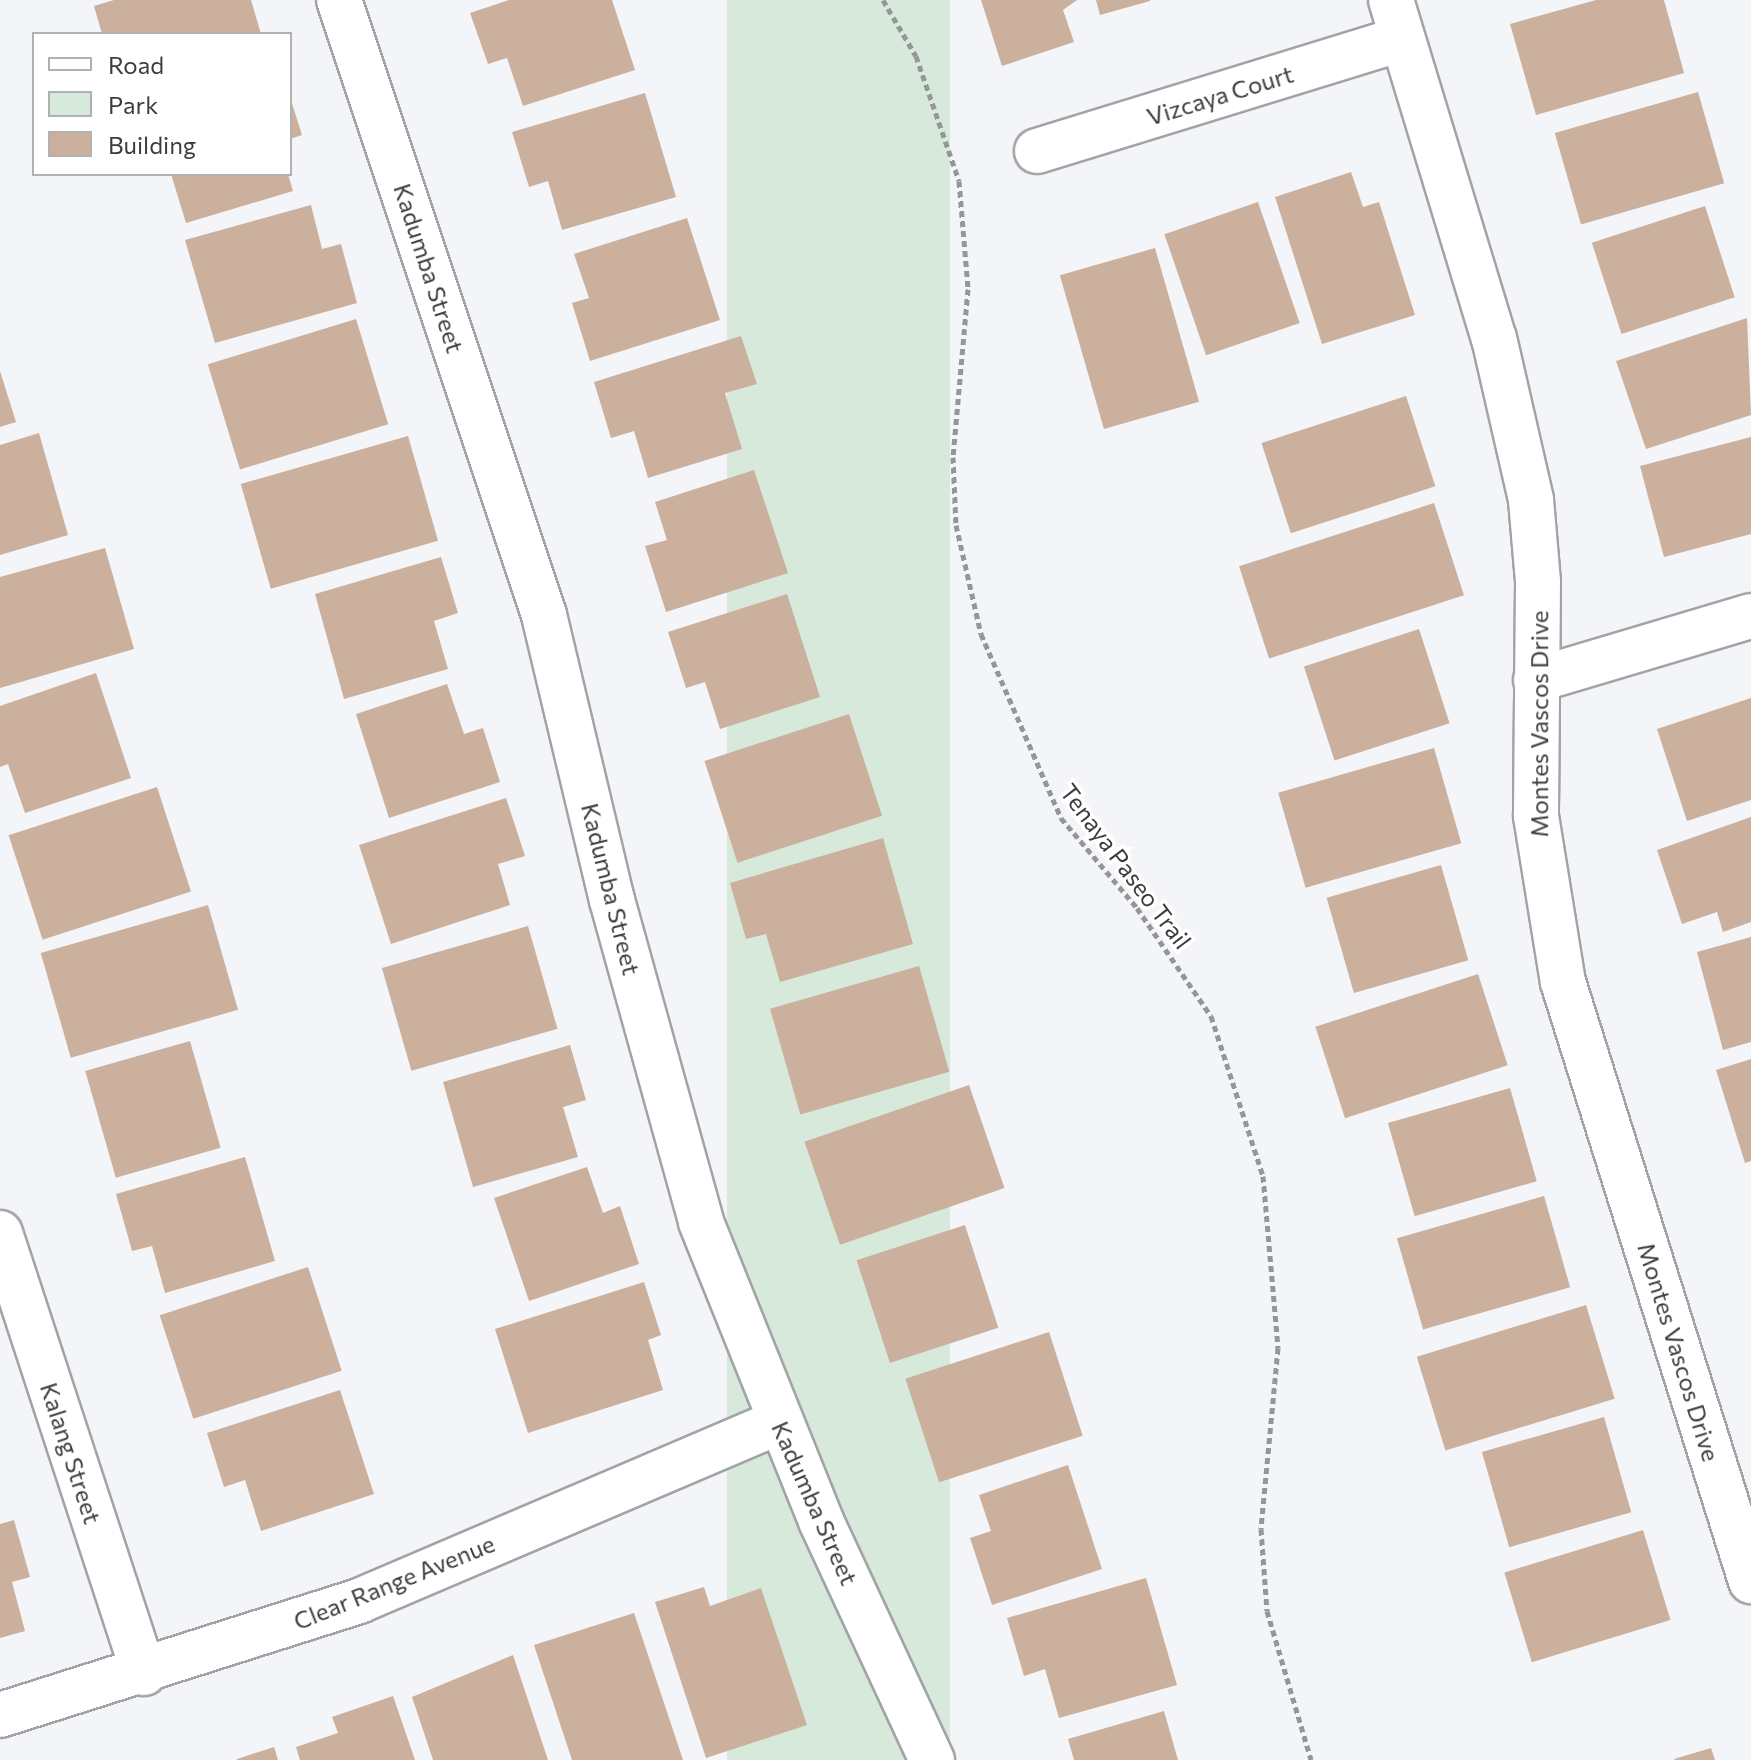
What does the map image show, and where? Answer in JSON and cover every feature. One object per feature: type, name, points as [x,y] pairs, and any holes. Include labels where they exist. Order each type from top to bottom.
[{"type":"street","name":"Kadumba Street","points":[[339,0],[544,615],[612,900],[701,1222],[779,1422],[932,1760]]},
{"type":"street","name":"Vizcaya Court","points":[[1037,151],[1396,20]]},
{"type":"street","name":"Montes Vascos Drive","points":[[1396,20],[1515,421],[1538,582],[1536,816],[1563,982],[1751,1581]]},
{"type":"street","points":[[1536,680],[1751,616]]},
{"type":"street","name":"Kalang Street","points":[[0,1233],[144,1673]]},
{"type":"street","name":"Clear Range Avenue","points":[[0,1715],[144,1673],[359,1601],[779,1422]]},
{"type":"path","name":"Tenaya Paseo Trail","points":[[883,0],[916,56],[959,181],[968,289],[953,457],[956,525],[981,634],[1061,818],[1137,908],[1211,1016],[1260,1162],[1278,1348],[1261,1529],[1267,1611],[1311,1760]]},
{"type":"green space","points":[[727,0],[950,0],[950,1760],[727,1760]]},
{"type":"building","points":[[114,0],[251,0],[260,32],[101,32],[94,6]]},
{"type":"building","points":[[509,0],[612,0],[635,70],[523,106],[507,58],[488,64],[470,13]]},
{"type":"building","points":[[981,0],[1077,0],[1063,10],[1074,42],[1002,66]]},
{"type":"building","points":[[1096,0],[1150,0],[1150,1],[1100,15]]},
{"type":"building","points":[[1596,0],[1664,0],[1684,73],[1536,115],[1510,24]]},
{"type":"building","points":[[1698,92],[1724,183],[1581,224],[1555,133]]},
{"type":"building","points":[[645,93],[676,197],[562,230],[548,181],[529,187],[512,132]]},
{"type":"building","points":[[292,103],[302,135],[292,138]]},
{"type":"building","points":[[1351,172],[1363,207],[1379,202],[1415,315],[1322,344],[1275,197]]},
{"type":"building","points":[[172,176],[289,176],[293,191],[186,223]]},
{"type":"building","points":[[1258,202],[1300,323],[1206,355],[1164,234]]},
{"type":"building","points":[[311,205],[322,249],[341,244],[357,303],[215,343],[185,240]]},
{"type":"building","points":[[1705,206],[1735,297],[1621,334],[1592,243]]},
{"type":"building","points":[[687,218],[720,320],[590,361],[572,303],[589,298],[574,254]]},
{"type":"building","points":[[1155,248],[1199,402],[1104,429],[1060,275]]},
{"type":"building","points":[[1747,318],[1751,415],[1646,449],[1616,361]]},
{"type":"building","points":[[356,319],[388,424],[240,470],[208,364]]},
{"type":"building","points":[[741,336],[757,384],[725,393],[742,449],[648,478],[634,431],[611,438],[594,382]]},
{"type":"building","points":[[0,371],[16,422],[0,427]]},
{"type":"building","points":[[1406,396],[1435,486],[1291,533],[1261,443]]},
{"type":"building","points":[[39,433],[68,535],[0,555],[0,445]]},
{"type":"building","points":[[408,436],[438,541],[271,589],[241,484]]},
{"type":"building","points":[[1751,437],[1751,534],[1664,557],[1640,466]]},
{"type":"building","points":[[754,470],[788,573],[666,612],[645,546],[667,540],[655,502]]},
{"type":"building","points":[[1434,503],[1464,595],[1269,659],[1239,566]]},
{"type":"building","points":[[105,548],[134,649],[0,688],[0,577]]},
{"type":"building","points":[[441,557],[458,613],[434,621],[448,669],[344,699],[315,594]]},
{"type":"building","points":[[787,594],[820,697],[720,729],[705,682],[686,688],[668,632]]},
{"type":"building","points":[[1419,629],[1450,723],[1335,761],[1304,666]]},
{"type":"building","points":[[96,673],[131,778],[25,813],[8,764],[0,767],[0,706]]},
{"type":"building","points":[[447,684],[464,734],[483,728],[500,782],[389,818],[356,714]]},
{"type":"building","points":[[1751,698],[1751,800],[1687,821],[1657,729]]},
{"type":"building","points":[[849,714],[882,816],[738,863],[704,761]]},
{"type":"building","points":[[1434,748],[1461,843],[1306,888],[1278,793]]},
{"type":"building","points":[[157,787],[191,892],[43,940],[9,835]]},
{"type":"building","points":[[506,798],[525,856],[498,864],[510,905],[391,944],[359,845]]},
{"type":"building","points":[[1751,817],[1751,922],[1723,932],[1717,912],[1682,924],[1657,850]]},
{"type":"building","points":[[883,838],[913,944],[780,982],[766,934],[746,939],[730,883]]},
{"type":"building","points":[[1441,865],[1468,960],[1354,993],[1327,898]]},
{"type":"building","points":[[208,905],[238,1010],[71,1058],[41,953]]},
{"type":"building","points":[[528,926],[557,1029],[411,1071],[382,968]]},
{"type":"building","points":[[1751,937],[1751,1042],[1723,1050],[1697,952]]},
{"type":"building","points":[[919,966],[949,1072],[800,1114],[770,1009]]},
{"type":"building","points":[[1478,974],[1508,1065],[1345,1118],[1315,1027]]},
{"type":"building","points":[[190,1041],[221,1148],[116,1178],[85,1071]]},
{"type":"building","points":[[570,1045],[586,1100],[563,1107],[578,1157],[473,1187],[443,1082]]},
{"type":"building","points":[[1751,1059],[1751,1161],[1745,1163],[1716,1070]]},
{"type":"building","points":[[969,1085],[1004,1188],[840,1245],[804,1142]]},
{"type":"building","points":[[1510,1088],[1537,1181],[1415,1216],[1388,1123]]},
{"type":"building","points":[[245,1157],[275,1261],[165,1293],[152,1246],[132,1251],[116,1194]]},
{"type":"building","points":[[587,1167],[603,1213],[620,1206],[639,1264],[529,1301],[494,1198]]},
{"type":"building","points":[[1544,1196],[1570,1287],[1423,1329],[1397,1238]]},
{"type":"building","points":[[965,1225],[998,1328],[890,1363],[857,1260]]},
{"type":"building","points":[[308,1267],[342,1371],[193,1419],[160,1315]]},
{"type":"building","points":[[644,1282],[661,1335],[648,1340],[663,1390],[528,1433],[495,1329]]},
{"type":"building","points":[[1586,1305],[1615,1399],[1445,1450],[1417,1357]]},
{"type":"building","points":[[1049,1332],[1083,1436],[939,1482],[905,1379]]},
{"type":"building","points":[[340,1390],[374,1494],[261,1531],[245,1480],[224,1487],[207,1433]]},
{"type":"building","points":[[1604,1417],[1631,1512],[1509,1547],[1482,1452]]},
{"type":"building","points":[[1068,1465],[1102,1569],[992,1605],[970,1538],[991,1531],[979,1495]]},
{"type":"building","points":[[14,1520],[30,1577],[12,1582],[25,1631],[0,1638],[0,1524]]},
{"type":"building","points":[[1643,1530],[1670,1620],[1532,1662],[1504,1572]]},
{"type":"building","points":[[1146,1578],[1177,1685],[1059,1718],[1045,1669],[1024,1676],[1007,1618]]},
{"type":"building","points":[[704,1587],[710,1606],[761,1588],[807,1725],[706,1758],[655,1602]]},
{"type":"building","points":[[634,1613],[683,1760],[572,1760],[534,1645]]},
{"type":"building","points":[[513,1655],[548,1760],[433,1760],[412,1697]]},
{"type":"building","points":[[393,1696],[415,1760],[300,1760],[296,1747],[338,1733],[332,1717]]},
{"type":"building","points":[[1164,1711],[1178,1760],[1074,1760],[1068,1739]]},
{"type":"building","points":[[274,1747],[278,1760],[237,1760],[237,1759]]},
{"type":"building","points":[[1711,1748],[1715,1760],[1674,1759]]}]
